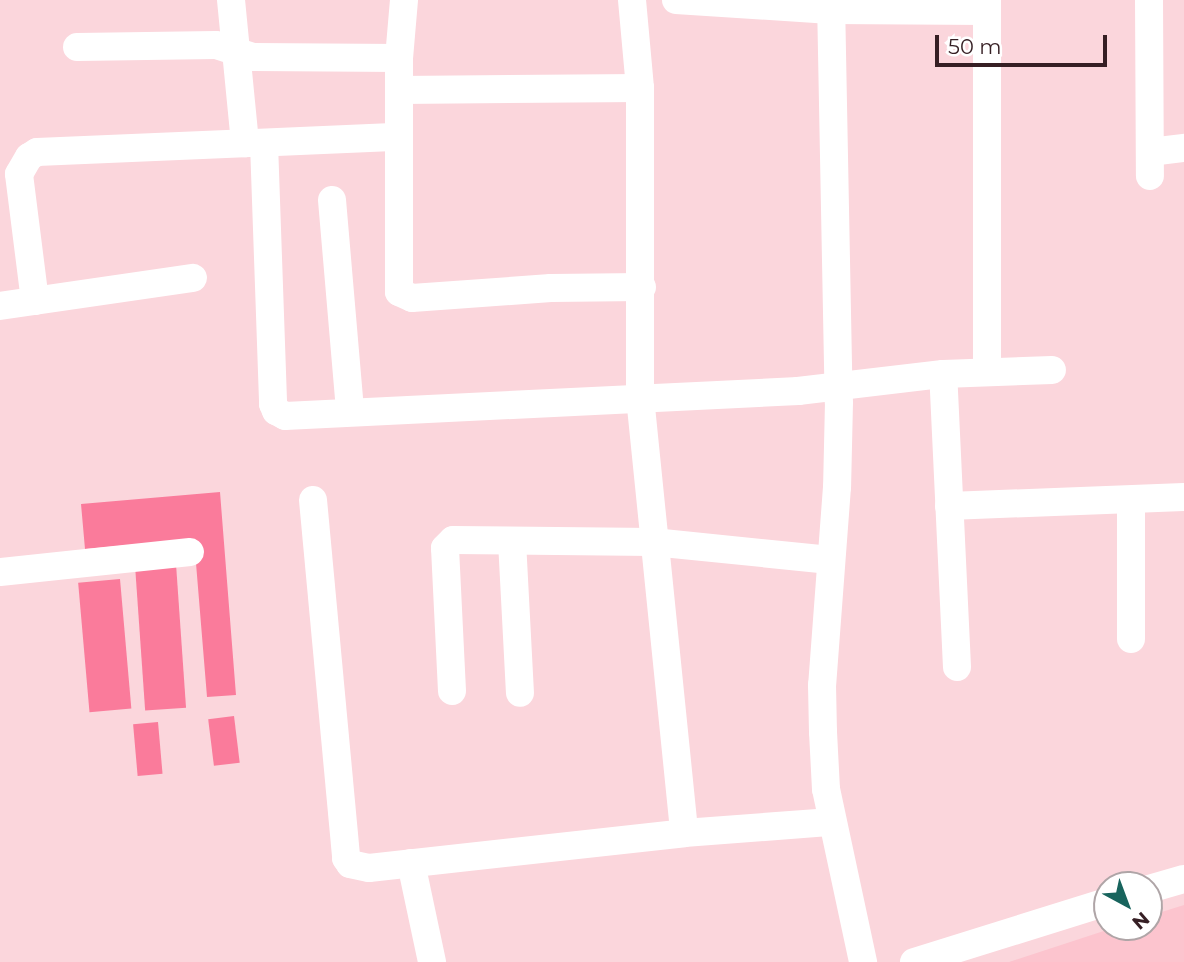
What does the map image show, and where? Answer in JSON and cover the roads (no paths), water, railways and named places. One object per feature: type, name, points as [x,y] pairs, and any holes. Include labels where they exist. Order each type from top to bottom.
[{"type":"street","points":[[231,0],[234,51],[255,143],[273,404],[276,411],[285,416],[839,387],[943,374],[1052,370]]},
{"type":"street","points":[[404,0],[399,58],[401,295],[412,298],[551,288],[642,287]]},
{"type":"street","points":[[632,0],[639,88],[642,287],[639,397],[684,833]]},
{"type":"street","points":[[676,0],[987,6],[987,371]]},
{"type":"street","points":[[1149,0],[1150,164],[1184,148]]},
{"type":"street","points":[[831,5],[839,387],[838,486],[830,560],[822,697],[826,789],[863,962]]},
{"type":"street","points":[[77,47],[216,45],[253,57],[399,58]]},
{"type":"street","points":[[399,90],[639,88]]},
{"type":"street","points":[[35,301],[19,174],[29,157],[45,150],[400,137]]},
{"type":"street","points":[[332,200],[350,411]]},
{"type":"street","points":[[0,306],[193,278]]},
{"type":"street","points":[[943,374],[957,667]]},
{"type":"street","points":[[949,506],[1184,497]]},
{"type":"street","points":[[313,500],[346,858],[350,864],[359,867],[411,863],[684,833],[832,822]]},
{"type":"street","points":[[1131,500],[1131,639]]},
{"type":"street","points":[[452,691],[445,548],[447,544],[459,539],[653,542],[830,560]]},
{"type":"street","points":[[512,541],[520,693]]},
{"type":"street","points":[[0,572],[190,552]]},
{"type":"street","points":[[411,863],[432,962]]},
{"type":"street","points":[[1163,886],[1184,879]]},
{"type":"street","points":[[914,962],[1093,906]]}]
